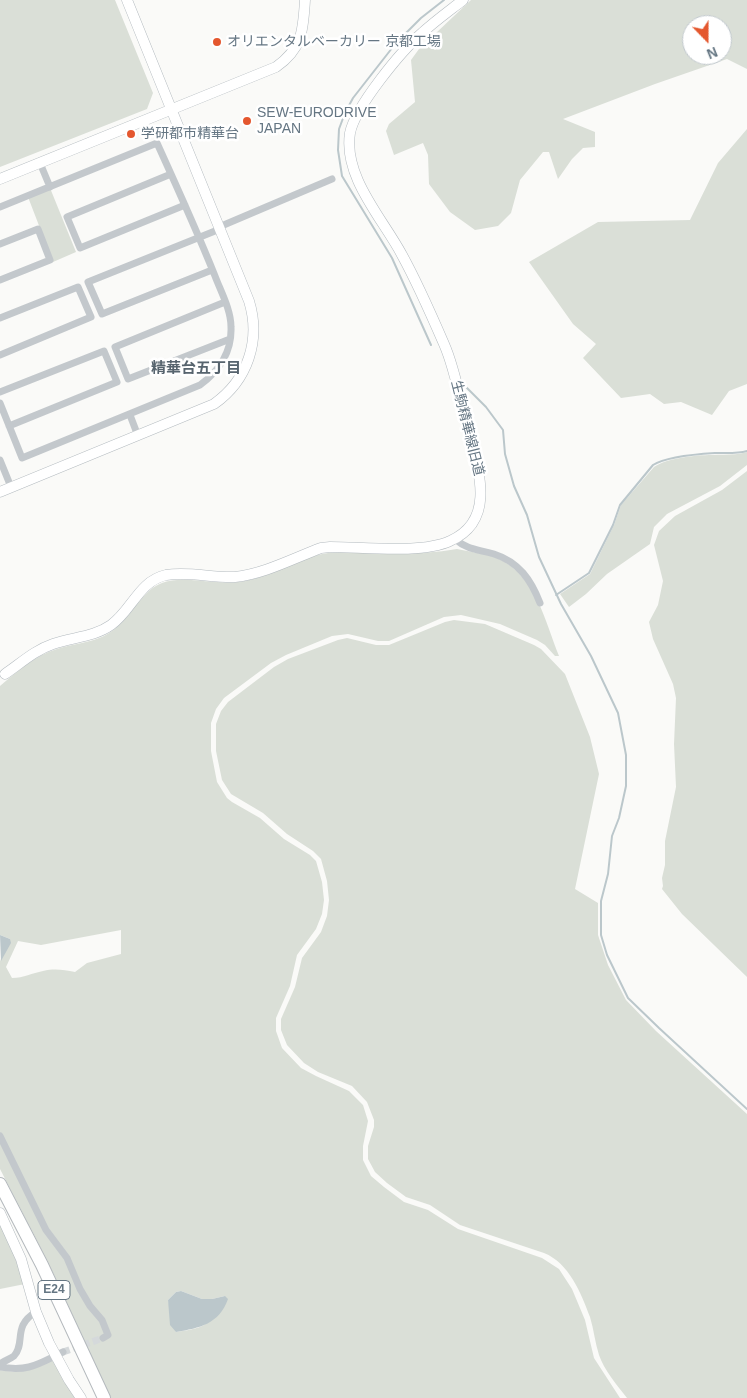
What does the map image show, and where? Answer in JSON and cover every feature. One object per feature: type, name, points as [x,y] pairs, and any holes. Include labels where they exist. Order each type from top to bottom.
[{"type":"highway","name":"E24","points":[[0,1184],[104,1398]]},
{"type":"highway","name":"E24","points":[[0,1194],[43,1277],[99,1398]]},
{"type":"street","points":[[0,492],[214,404],[235,384],[248,362],[254,335],[252,311],[126,0]]},
{"type":"street","points":[[0,180],[265,72],[284,61],[291,54],[300,38],[305,0]]},
{"type":"street","name":"生駒精華線旧道","points":[[3,676],[33,653],[43,648],[90,635],[111,625],[125,612],[145,586],[152,580],[167,575],[238,576],[260,571],[321,548],[435,547],[455,539],[475,519],[480,503],[481,486],[445,346],[402,255],[354,174],[349,143],[354,119],[371,93],[420,34],[463,0]]},
{"type":"street","points":[[0,207],[157,143],[186,205],[230,317],[228,349],[223,361],[208,378],[192,388],[130,415],[22,458],[0,403]]},
{"type":"street","points":[[40,163],[50,186]]},
{"type":"street","points":[[171,174],[67,217],[80,248],[186,205]]},
{"type":"street","points":[[0,318],[199,237],[332,179]]},
{"type":"street","points":[[0,244],[38,229],[50,260],[0,280]]},
{"type":"street","points":[[88,282],[102,314],[212,270]]},
{"type":"street","points":[[0,355],[90,318],[78,287]]},
{"type":"street","points":[[225,302],[115,347],[128,378],[230,339]]},
{"type":"street","points":[[0,392],[104,351],[117,382],[9,426]]},
{"type":"street","points":[[130,415],[138,436]]},
{"type":"street","points":[[0,460],[11,488]]},
{"type":"street","points":[[455,539],[465,547],[496,555],[518,567],[531,582],[540,603]]},
{"type":"street","points":[[0,1136],[50,1238],[67,1258],[90,1306],[102,1320],[108,1335],[103,1338]]},
{"type":"street","points":[[0,1212],[21,1259],[36,1312],[49,1343],[60,1354],[69,1380],[81,1398]]},
{"type":"street","points":[[0,1365],[17,1351],[23,1325],[27,1318],[36,1312]]},
{"type":"street","points":[[0,1365],[22,1370],[60,1354]]},
{"type":"shaded area","points":[[0,0],[115,0],[153,93],[147,109],[0,167]]},
{"type":"shaded area","points":[[471,0],[747,0],[747,69],[732,62],[732,15],[682,15],[682,65],[710,65],[563,119],[595,132],[595,147],[583,148],[572,159],[558,179],[549,152],[543,152],[520,180],[511,213],[498,226],[475,230],[450,212],[429,184],[428,155],[423,143],[394,155],[386,131],[389,124],[415,102],[411,60],[419,49]]},
{"type":"shaded area","points":[[747,129],[747,384],[729,391],[712,415],[681,402],[664,404],[650,394],[621,398],[583,358],[596,344],[573,324],[529,262],[598,222],[690,220],[718,163]]},
{"type":"shaded area","points":[[50,188],[76,252],[53,262],[28,197]]},
{"type":"shaded area","points":[[747,452],[747,465],[720,486],[667,514],[654,527],[650,544],[607,574],[569,607],[560,594],[590,574],[614,525],[621,505],[654,467],[666,461],[682,458]]},
{"type":"shaded area","points":[[747,471],[747,977],[682,914],[662,889],[665,841],[676,787],[674,744],[676,698],[673,684],[653,639],[649,622],[658,605],[663,581],[654,545],[659,531],[675,516],[722,490]]},
{"type":"shaded area","points":[[457,549],[494,557],[512,567],[522,576],[538,601],[559,656],[555,656],[545,645],[537,640],[500,624],[461,615],[444,617],[389,641],[378,641],[348,634],[332,636],[271,663],[224,698],[216,709],[211,723],[211,751],[217,782],[227,798],[232,802],[260,818],[284,839],[310,855],[316,861],[322,882],[324,900],[322,914],[316,929],[297,955],[290,986],[276,1018],[276,1031],[282,1048],[301,1068],[349,1091],[363,1105],[368,1121],[363,1146],[363,1160],[371,1176],[384,1187],[404,1202],[428,1210],[458,1229],[542,1258],[559,1269],[572,1289],[585,1320],[594,1358],[620,1398],[111,1398],[48,1262],[0,1169],[0,961],[10,939],[0,935],[0,686],[41,655],[104,636],[121,624],[147,593],[162,583],[179,580],[229,583],[250,580],[317,555],[328,553],[424,553]],"holes":[[[121,930],[121,954],[87,963],[75,972],[52,970],[12,978],[6,967],[18,941],[41,945]],[[181,1291],[202,1299],[225,1296],[207,1323],[196,1328],[176,1332],[168,1300],[176,1292]]]},
{"type":"shaded area","points":[[454,620],[485,624],[534,645],[541,649],[565,674],[590,737],[599,774],[575,889],[598,903],[598,935],[608,965],[626,1000],[656,1031],[747,1114],[747,1398],[627,1398],[601,1361],[590,1317],[583,1298],[567,1271],[553,1258],[544,1253],[460,1225],[430,1205],[406,1197],[387,1183],[375,1172],[368,1159],[368,1146],[374,1127],[374,1120],[367,1102],[352,1086],[318,1072],[304,1063],[287,1045],[281,1030],[281,1019],[295,987],[302,958],[321,932],[327,916],[329,900],[327,881],[321,859],[313,851],[287,834],[263,813],[231,794],[222,780],[216,751],[216,724],[221,711],[228,702],[274,667],[288,659],[347,638],[376,645],[389,645]]},
{"type":"shaded area","points":[[0,935],[10,939],[11,943],[1,961]]},
{"type":"shaded area","points":[[0,1219],[9,1237],[25,1284],[0,1289]]},
{"type":"shaded area","points":[[181,1291],[202,1299],[225,1296],[228,1299],[219,1314],[208,1323],[193,1329],[176,1332],[170,1325],[168,1300],[176,1292]]},
{"type":"shaded area","points":[[51,1360],[56,1361],[77,1398],[0,1398],[0,1370],[15,1372],[27,1370]]},
{"type":"waterway","points":[[431,345],[392,258],[342,176],[338,150],[339,129],[353,98],[396,43],[421,18],[444,0]]},
{"type":"waterway","points":[[463,384],[486,407],[503,430],[505,454],[514,486],[527,515],[539,557],[561,604],[591,656],[618,713],[626,755],[626,786],[619,818],[612,836],[608,874],[601,901],[601,935],[607,955],[628,998],[747,1109]]},
{"type":"waterway","points":[[556,595],[589,573],[613,525],[620,505],[653,465],[666,459],[683,456],[747,451]]},
{"type":"tunnel","points":[[63,1352],[103,1338]]},
{"type":"place","name":"オリエンタルベーカリー 京都工場","points":[[217,42]]},
{"type":"place","name":"SEW-EURODRIVE JAPAN","points":[[247,121]]},
{"type":"place","name":"学研都市精華台","points":[[131,134]]},
{"type":"district","name":"精華台五丁目","points":[[196,369]]}]
